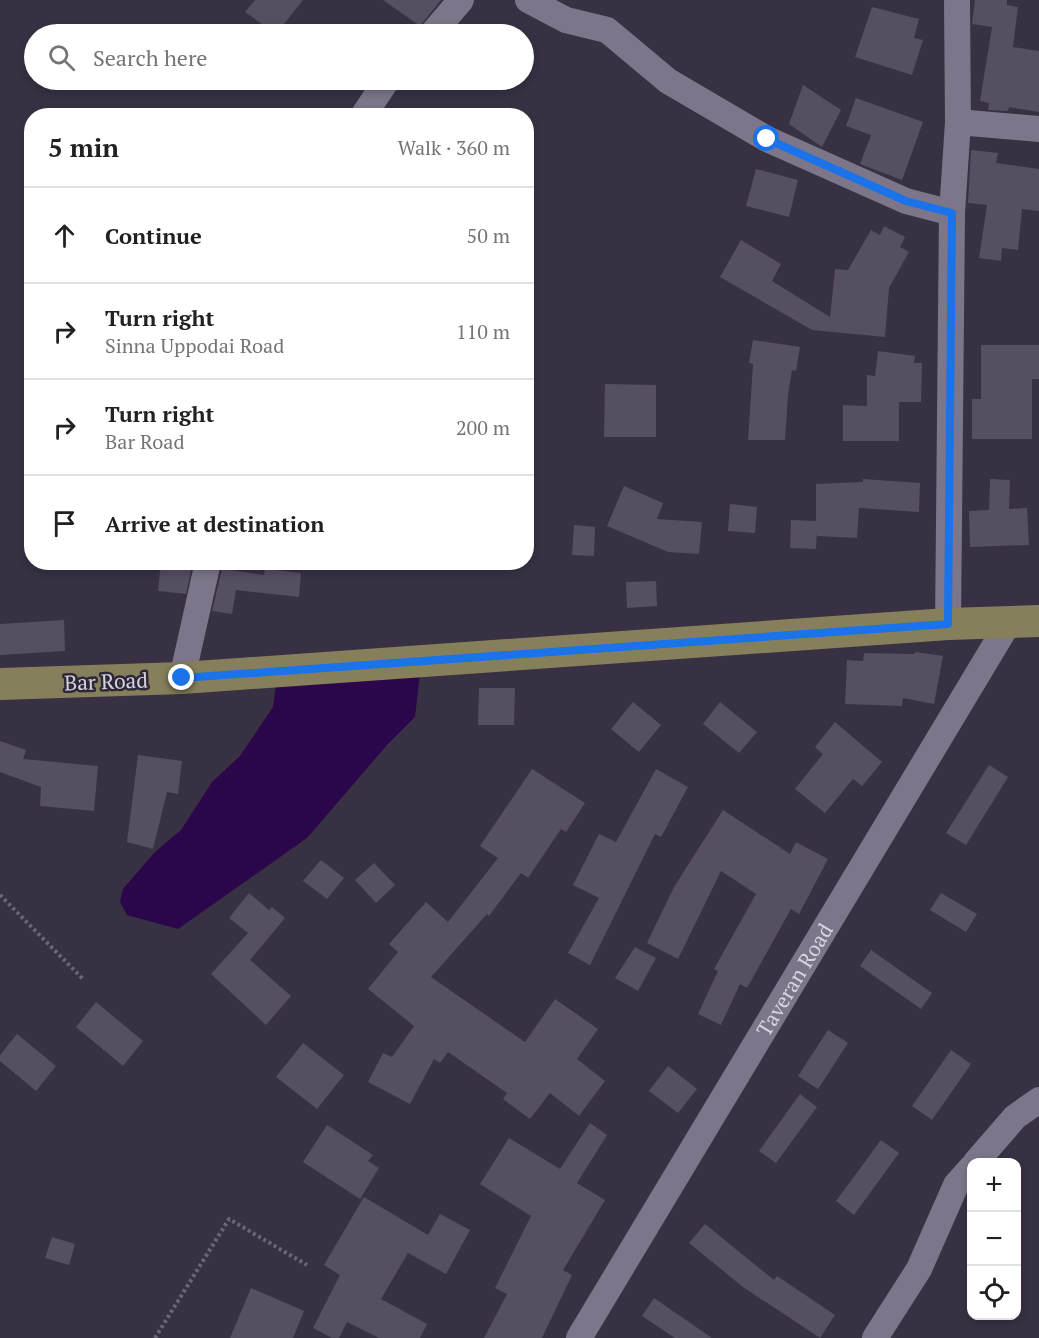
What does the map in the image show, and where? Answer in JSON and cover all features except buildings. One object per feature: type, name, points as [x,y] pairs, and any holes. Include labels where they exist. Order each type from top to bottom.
[{"type":"main road","name":"Bar Road","points":[[0,684],[182,678],[948,624],[1031,621]]},
{"type":"street","points":[[441,24],[461,0]]},
{"type":"street","points":[[528,0],[566,20],[607,30],[668,81],[767,139],[906,201],[952,213]]},
{"type":"street","points":[[948,624],[952,213],[958,122],[957,0]]},
{"type":"street","points":[[368,108],[380,90]]},
{"type":"street","points":[[958,122],[1039,129]]},
{"type":"street","points":[[182,678],[206,570]]},
{"type":"street","name":"Taveran Road","points":[[579,1338],[1031,621]]},
{"type":"street","points":[[979,1158],[1015,1117],[1039,1100]]},
{"type":"street","points":[[875,1338],[919,1269],[956,1185],[967,1173]]},
{"type":"path","points":[[0,895],[84,980]]},
{"type":"path","points":[[155,1338],[229,1219],[307,1265]]},
{"type":"shaded area","points":[[420,673],[415,717],[387,745],[307,838],[178,929],[127,915],[120,902],[123,889],[154,853],[181,830],[212,782],[240,756],[273,707],[277,678]]},
{"type":"route","points":[[182,678],[948,624],[952,213],[906,201],[767,139]]}]
